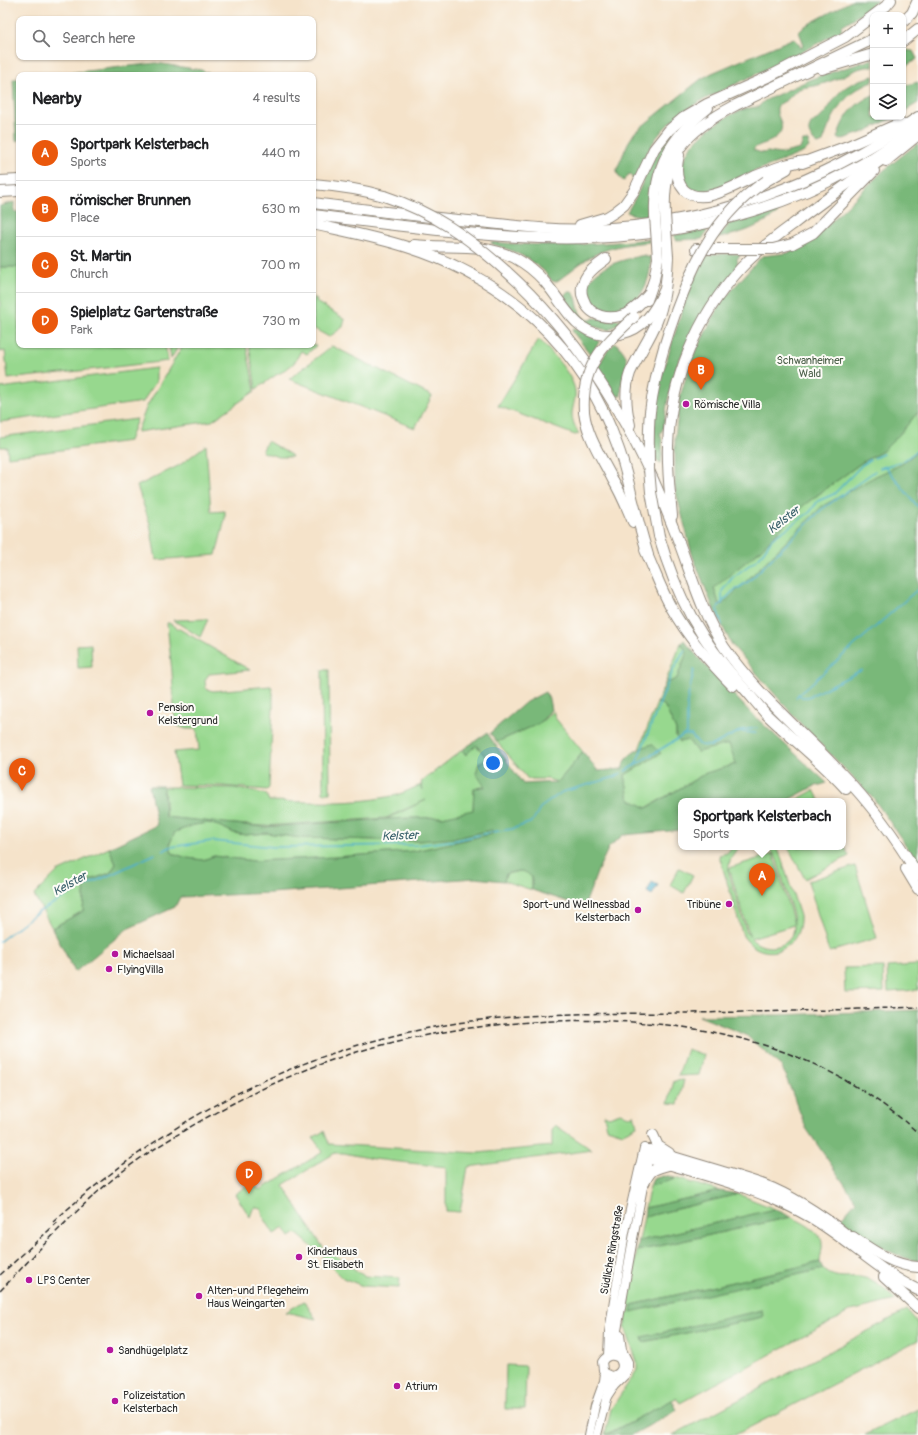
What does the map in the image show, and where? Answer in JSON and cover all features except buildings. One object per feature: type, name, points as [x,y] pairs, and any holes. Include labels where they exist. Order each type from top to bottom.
[{"type":"highway","points":[[540,228],[582,224],[600,220],[615,212],[630,197],[651,154],[664,135],[676,123],[690,113],[770,76],[845,37],[886,6],[891,0]]},
{"type":"highway","points":[[906,19],[912,13],[915,3]]},
{"type":"highway","points":[[660,215],[667,176],[671,165],[680,148],[697,129],[717,114],[870,40]]},
{"type":"highway","points":[[782,83],[827,67],[870,55]]},
{"type":"highway","points":[[631,433],[626,401],[628,379],[634,364],[657,322],[664,291],[660,215],[656,185],[661,167],[679,135],[687,126],[720,100]]},
{"type":"highway","points":[[316,203],[419,217],[540,228],[593,229],[627,227],[672,220],[728,208],[783,189],[824,172],[881,142],[918,116]]},
{"type":"highway","points":[[767,714],[719,660],[698,630],[674,582],[659,536],[651,492],[649,425],[653,395],[661,357],[672,321],[701,252],[720,225],[742,200],[766,181],[786,170],[918,116]]},
{"type":"highway","points":[[316,215],[434,230],[542,238],[606,237],[673,230],[734,217],[771,206],[799,195],[858,166],[918,127]]},
{"type":"highway","points":[[696,249],[773,249],[792,244],[813,233],[878,168],[918,135]]},
{"type":"highway","points":[[674,528],[668,484],[668,460],[669,430],[674,394],[686,358],[698,331],[711,308],[730,281],[760,250],[801,218],[918,135]]},
{"type":"highway","points":[[680,148],[677,169],[678,180],[685,190],[698,196],[714,195],[787,164],[807,161]]},
{"type":"highway","points":[[0,181],[16,180]]},
{"type":"highway","points":[[316,184],[365,190],[413,206],[446,224],[482,250],[506,271],[545,310],[569,338],[599,380],[631,433],[674,528],[701,604],[724,646],[750,681],[839,771],[863,798],[901,848],[918,876]]},
{"type":"highway","points":[[0,192],[16,191]]},
{"type":"highway","points":[[316,225],[393,242],[421,246],[495,250],[528,266],[543,279],[573,320],[584,328],[602,334],[622,334],[638,327],[652,314],[664,291]]},
{"type":"highway","points":[[393,242],[446,261],[495,287],[539,322],[560,345],[584,376],[595,394],[612,432],[620,453],[648,555]]},
{"type":"highway","points":[[663,258],[656,272],[649,294],[641,309],[604,346],[589,372],[585,389],[584,412],[592,440],[615,482],[667,599],[688,633],[724,677],[767,714],[839,781],[857,801],[891,845],[918,889]]},
{"type":"highway","points":[[606,259],[588,274],[583,284],[582,295],[585,304],[590,311],[601,316],[610,317],[622,315],[639,305],[649,294]]},
{"type":"highway","points":[[653,1135],[658,1146],[671,1160]]},
{"type":"highway","points":[[646,1153],[671,1160],[765,1195],[803,1213],[892,1260],[909,1266],[918,1267]]},
{"type":"highway","points":[[643,1185],[654,1169],[671,1160]]},
{"type":"highway","points":[[834,1229],[884,1265],[918,1284]]},
{"type":"highway","points":[[834,1229],[883,1270],[918,1290]]},
{"type":"highway","points":[[834,1229],[871,1267],[918,1308]]},
{"type":"main road","name":"Südliche Ringstraße","points":[[612,1356],[621,1361],[622,1368],[619,1373],[608,1374],[603,1370],[602,1362],[612,1356],[619,1326],[643,1185],[646,1153]]},
{"type":"main road","name":"Südliche Ringstraße","points":[[612,1356],[609,1332],[625,1232],[646,1153]]},
{"type":"main road","points":[[606,1398],[614,1386],[625,1375],[628,1368],[628,1362],[620,1342],[619,1326]]},
{"type":"main road","name":"Südliche Ringstraße","points":[[598,1435],[606,1398],[608,1374]]},
{"type":"main road","name":"Südliche Ringstraße","points":[[588,1435],[595,1406],[608,1374]]},
{"type":"green space","points":[[853,0],[878,0],[862,13],[841,26],[842,30],[789,59],[699,102],[685,111],[672,121],[655,139],[634,180],[631,177],[632,175],[629,174],[624,181],[620,177],[617,169],[628,143],[635,132],[701,79],[794,38],[802,48],[803,42],[799,32],[805,26]]},
{"type":"green space","points":[[906,50],[913,51],[917,59],[906,66]]},
{"type":"green space","points":[[870,60],[870,67],[863,67],[828,82],[797,90],[777,108],[782,126],[779,134],[776,138],[756,147],[753,150],[762,153],[768,152],[780,154],[800,149],[803,141],[808,141],[809,147],[804,152],[755,171],[716,189],[701,191],[692,189],[685,183],[682,168],[685,158],[691,147],[711,127],[736,113],[758,107],[764,101],[811,79]]},
{"type":"green space","points":[[156,63],[206,72],[78,72]]},
{"type":"green space","points":[[870,77],[870,82],[854,91],[847,98],[835,114],[823,142],[818,144],[815,142],[811,138],[809,132],[812,123],[821,117],[842,90],[855,82]]},
{"type":"green space","points":[[13,79],[16,79],[16,141]]},
{"type":"green space","points":[[918,82],[918,103],[906,110],[906,85]]},
{"type":"green space","points":[[870,97],[870,120],[889,120],[864,132],[840,140],[837,138],[842,124],[850,112],[854,107]]},
{"type":"green space","points":[[681,125],[662,154],[655,170],[650,190],[648,215],[643,216],[627,212],[637,195],[651,163],[666,139]]},
{"type":"green space","name":"Schwanheimer Wald","points":[[918,143],[918,412],[883,451],[861,463],[804,505],[759,551],[714,588],[719,604],[722,605],[821,507],[876,476],[902,464],[918,451],[918,863],[874,799],[800,723],[732,645],[714,610],[692,554],[675,488],[675,438],[680,397],[692,358],[722,301],[762,256],[788,253],[799,248],[802,243],[818,234],[883,171]]},
{"type":"green space","points":[[14,202],[14,212],[16,212],[16,267],[0,267],[0,206]]},
{"type":"green space","points":[[776,209],[778,211],[777,214],[756,226],[742,232],[718,238],[729,224]]},
{"type":"green space","points":[[707,229],[702,239],[675,240],[674,235]]},
{"type":"green space","points":[[649,239],[649,242],[617,247],[594,255],[556,282],[552,281],[543,270],[527,258],[492,244],[491,242],[511,244],[570,245]]},
{"type":"green space","points":[[716,254],[740,254],[737,258],[738,265],[691,335],[677,365],[668,399],[663,429],[660,434],[662,448],[661,463],[659,463],[656,460],[654,443],[656,400],[659,385],[691,285],[706,257]]},
{"type":"green space","points":[[645,255],[645,257],[651,257],[651,265],[644,288],[635,301],[629,306],[611,311],[598,308],[592,303],[587,294],[588,285],[599,271],[618,262]]},
{"type":"green space","points":[[0,267],[16,267],[16,348],[166,348],[168,361],[8,379],[5,351],[0,352]]},
{"type":"green space","points":[[567,292],[572,292],[575,295],[580,314],[587,320],[592,320],[593,318],[624,320],[609,330],[593,326],[577,315],[573,310],[564,296]]},
{"type":"green space","points":[[316,302],[345,319],[343,327],[329,337],[316,330]]},
{"type":"green space","points":[[574,328],[597,339],[599,342],[591,355],[572,331]]},
{"type":"green space","points":[[539,339],[566,371],[573,384],[575,399],[572,416],[579,434],[575,435],[498,406]]},
{"type":"green space","points":[[615,343],[623,351],[627,361],[622,382],[621,396],[617,396],[598,367],[607,351]]},
{"type":"green space","points":[[332,346],[432,396],[415,428],[289,379]]},
{"type":"green space","points":[[169,348],[177,348],[171,359]]},
{"type":"green space","points":[[181,348],[247,348],[255,391],[212,421],[137,432],[147,406]]},
{"type":"green space","points":[[249,348],[314,348],[307,354],[301,351],[294,363],[256,389]]},
{"type":"green space","points":[[156,368],[156,382],[143,402],[0,422],[0,388]]},
{"type":"green space","points":[[918,412],[917,452],[902,464],[876,476],[821,507],[729,599],[722,605],[719,604],[714,587],[759,551],[804,505],[861,463],[883,451]]},
{"type":"green space","points":[[137,419],[129,441],[8,457],[7,447],[0,447],[0,437]]},
{"type":"green space","points":[[267,441],[292,457],[279,457],[262,452]]},
{"type":"green space","points":[[206,445],[211,512],[225,511],[225,519],[216,555],[156,560],[150,524],[137,486],[180,465]]},
{"type":"green space","points":[[208,619],[200,637],[173,620]]},
{"type":"green space","points":[[167,623],[250,670],[209,674],[205,680],[206,689],[213,691],[271,686],[273,693],[273,708],[269,788],[267,790],[223,786],[179,785],[174,752],[199,750],[197,729],[186,729],[175,725]]},
{"type":"green space","points":[[684,640],[703,663],[752,714],[827,783],[813,787],[792,798],[678,798],[678,830],[623,835],[609,847],[598,870],[584,907],[532,890],[532,878],[526,873],[520,871],[506,874],[504,881],[475,878],[271,893],[180,897],[175,907],[127,929],[75,972],[52,928],[83,911],[85,882],[110,873],[116,864],[109,848],[157,825],[149,786],[163,786],[165,817],[264,827],[442,817],[473,810],[474,788],[485,787],[476,773],[479,763],[485,761],[485,756],[476,745],[466,755],[462,750],[487,733],[523,784],[558,782],[583,752],[598,771],[622,769],[624,763],[630,755],[637,750],[652,744],[661,753],[625,775],[629,799],[647,808],[706,773],[736,764],[729,744],[697,752],[688,740],[680,742],[676,737],[676,730],[664,705],[657,703],[666,681],[670,682],[677,678],[687,652],[681,643]],"holes":[[[208,823],[234,833],[245,835],[267,833],[301,838],[418,841],[456,838],[491,830],[493,831],[492,834],[415,851],[336,857],[254,861],[214,856],[203,860],[187,858],[172,853],[170,843],[175,832],[194,825]]]},
{"type":"green space","points":[[681,643],[687,652],[677,678],[670,682],[666,681]]},
{"type":"green space","points":[[91,644],[92,667],[78,668],[77,645]]},
{"type":"green space","points":[[322,670],[329,670],[330,793],[323,793]]},
{"type":"green space","points":[[545,692],[549,699],[551,710],[540,723],[497,742],[490,733],[526,702]]},
{"type":"green space","points":[[657,703],[664,704],[676,730],[676,737],[688,740],[697,752],[729,743],[736,764],[706,773],[646,808],[629,799],[625,775],[661,753],[652,744],[639,749]]},
{"type":"green space","points":[[553,711],[556,719],[583,752],[558,782],[547,779],[528,779],[497,742],[540,723]]},
{"type":"green space","points":[[476,744],[485,756],[485,787],[474,788],[473,811],[442,817],[386,819],[426,800],[386,818],[264,826],[166,817],[164,787],[234,788],[266,794],[269,801],[317,802],[349,802],[380,798],[399,794],[421,785],[423,790],[421,782],[462,750],[466,755]]},
{"type":"green space","points":[[814,790],[818,798],[799,798]]},
{"type":"green space","points":[[208,823],[234,833],[245,835],[267,833],[301,838],[418,841],[456,838],[491,830],[493,831],[492,834],[414,851],[336,857],[254,861],[214,856],[203,860],[187,858],[172,853],[170,843],[175,832],[194,825]]},
{"type":"green space","points":[[109,848],[116,864],[110,873],[85,882],[83,911],[52,928],[34,895],[57,872]]},
{"type":"green space","points":[[730,850],[736,850],[731,859],[729,868],[773,854],[794,924],[793,915],[777,860],[774,854],[770,850],[777,850],[780,854],[800,916],[799,928],[795,938],[788,945],[780,950],[770,952],[761,950],[751,945],[743,936],[719,855],[727,853]],"holes":[[[729,868],[750,937],[746,930],[729,874]],[[794,925],[793,933],[790,939],[778,946],[763,946],[751,938]]]},
{"type":"green space","points":[[790,850],[846,850],[849,856],[805,879]]},
{"type":"green space","points":[[855,866],[877,938],[829,952],[808,881]]},
{"type":"green space","points":[[679,868],[693,875],[684,893],[670,885]]},
{"type":"green space","points":[[520,871],[527,872],[532,878],[532,890],[504,881],[506,874]]},
{"type":"green space","points":[[918,965],[918,990],[888,992],[887,967]]},
{"type":"green space","points":[[883,967],[884,992],[845,993],[844,968]]},
{"type":"green space","points":[[918,1010],[917,1261],[886,1250],[839,1221],[856,1201],[806,1128],[782,1067],[746,1035],[699,1016],[780,1015]]},
{"type":"green space","points":[[687,1049],[704,1055],[699,1075],[678,1076]]},
{"type":"green space","points":[[684,1080],[678,1104],[668,1103],[674,1081]]},
{"type":"green space","points":[[620,1113],[629,1116],[634,1114],[637,1126],[623,1133],[607,1128],[604,1115],[609,1117]]},
{"type":"green space","points":[[555,1125],[592,1150],[468,1167],[460,1212],[446,1211],[446,1167],[335,1153],[283,1185],[324,1249],[318,1252],[296,1233],[290,1237],[284,1228],[274,1234],[263,1216],[261,1208],[256,1207],[253,1209],[250,1217],[235,1194],[244,1188],[249,1181],[260,1190],[323,1152],[313,1138],[324,1131],[329,1144],[478,1153],[552,1146],[552,1130]]},
{"type":"green space","points":[[663,1176],[675,1178],[650,1186],[653,1179]]},
{"type":"green space","points":[[675,1178],[720,1191],[645,1208],[650,1186]]},
{"type":"green space","points":[[720,1191],[738,1194],[644,1217],[645,1208]]},
{"type":"green space","points":[[738,1194],[775,1209],[639,1241],[644,1217]]},
{"type":"green space","points":[[775,1209],[791,1217],[637,1251],[639,1241]]},
{"type":"green space","points":[[791,1217],[810,1227],[818,1234],[822,1245],[820,1262],[632,1305],[632,1311],[823,1269],[838,1277],[859,1277],[870,1279],[882,1287],[896,1300],[851,1311],[680,1403],[676,1398],[605,1435],[611,1409],[637,1370],[637,1362],[625,1327],[637,1251]],"holes":[[[761,1310],[762,1317],[643,1342]]]},
{"type":"green space","points":[[330,1251],[364,1276],[400,1278],[399,1288],[363,1286],[343,1278],[322,1257]]},
{"type":"green space","points":[[820,1262],[823,1269],[631,1312],[632,1305]]},
{"type":"green space","points":[[304,1301],[316,1319],[286,1312]]},
{"type":"green space","points":[[762,1310],[763,1317],[643,1342],[642,1337]]},
{"type":"green space","points":[[907,1310],[918,1323],[918,1340],[735,1435],[673,1435]]},
{"type":"green space","points":[[506,1365],[526,1366],[525,1409],[505,1409]]},
{"type":"green space","points":[[672,1400],[677,1410],[632,1435],[606,1435]]},
{"type":"green space","points":[[918,1409],[918,1435],[865,1435]]},
{"type":"water","points":[[652,882],[658,885],[652,895],[647,892]]},
{"type":"waterway","name":"Kelster","points":[[880,468],[903,461],[918,450]]},
{"type":"waterway","name":"Kelster","points":[[874,458],[883,454]]},
{"type":"waterway","name":"Kelster","points":[[722,604],[722,591],[733,577],[759,558],[772,539],[810,512],[818,501],[834,494],[862,465],[870,460]]},
{"type":"waterway","points":[[886,467],[918,507]]},
{"type":"waterway","name":"Kelster","points":[[718,607],[732,592],[749,581],[821,510],[875,471]]},
{"type":"waterway","points":[[796,697],[918,589]]},
{"type":"waterway","name":"Kelster","points":[[717,609],[722,625]]},
{"type":"waterway","name":"Kelster","points":[[635,766],[673,670],[685,650]]},
{"type":"waterway","points":[[685,734],[687,732],[687,701],[694,670]]},
{"type":"waterway","points":[[798,694],[802,697],[808,697],[862,670]]},
{"type":"waterway","points":[[625,771],[684,735],[691,735],[700,745],[711,746],[742,730],[757,728]]},
{"type":"waterway","points":[[742,731],[756,733]]},
{"type":"waterway","name":"Kelster","points":[[163,851],[170,847],[212,841],[274,847],[417,845],[457,840],[512,829],[532,822],[540,808],[562,792],[615,777],[621,773]]},
{"type":"waterway","name":"Kelster","points":[[0,941],[35,914],[80,888],[155,854]]},
{"type":"railway","points":[[53,1222],[95,1186],[182,1124],[228,1098],[275,1076],[324,1056],[375,1040],[429,1028],[525,1016],[558,1014],[687,1013],[918,1007]]},
{"type":"railway","points":[[0,1291],[55,1233],[113,1179],[156,1148],[199,1122],[265,1087],[335,1059],[389,1043],[443,1032],[498,1025],[553,1021],[603,1021],[653,1024],[701,1030],[748,1040],[793,1055],[836,1075],[878,1101],[918,1133]]},
{"type":"railway","points":[[0,1275],[59,1221]]},
{"type":"place","name":"römischer Brunnen","points":[[701,390]]},
{"type":"place","name":"Römische Villa","points":[[686,404]]},
{"type":"place","name":"Pension Kelstergrund","points":[[150,713]]},
{"type":"place","name":"St. Martin","points":[[22,791]]},
{"type":"place","name":"Sportpark Kelsterbach","points":[[762,896]]},
{"type":"place","name":"Tribüne","points":[[729,904]]},
{"type":"place","name":"Sport-und Wellnessbad Kelsterbach","points":[[638,910]]},
{"type":"place","name":"Michaelsaal","points":[[115,954]]},
{"type":"place","name":"FlyingVilla","points":[[109,969]]},
{"type":"place","name":"Spielplatz Gartenstraße","points":[[249,1194]]},
{"type":"place","name":"Kinderhaus St. Elisabeth","points":[[299,1257]]},
{"type":"place","name":"LPS Center","points":[[29,1280]]},
{"type":"place","name":"Alten-und Pflegeheim Haus Weingarten","points":[[199,1296]]},
{"type":"place","name":"Sandhügelplatz","points":[[110,1350]]},
{"type":"place","name":"Atrium","points":[[397,1386]]},
{"type":"place","name":"Polizeistation Kelsterbach","points":[[115,1401]]}]
